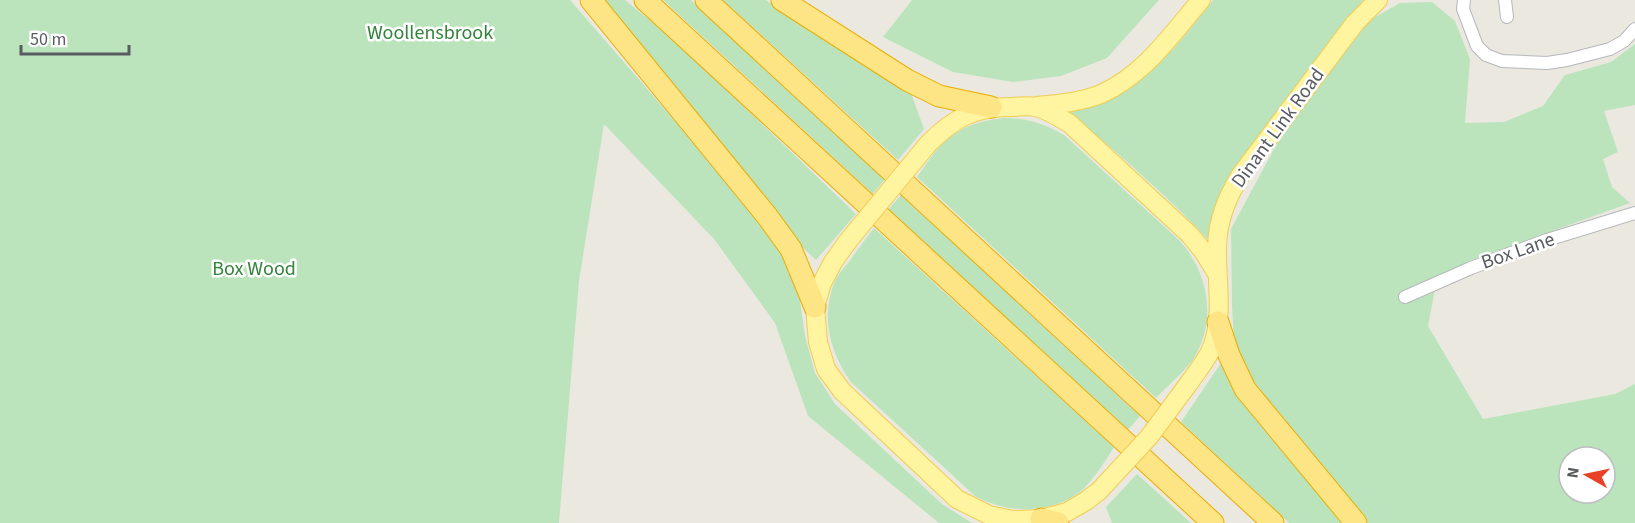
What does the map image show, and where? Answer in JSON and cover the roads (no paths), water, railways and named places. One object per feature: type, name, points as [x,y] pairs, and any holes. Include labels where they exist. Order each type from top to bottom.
[{"type":"highway","points":[[591,0],[767,216],[791,249],[814,307]]},
{"type":"highway","points":[[645,0],[1213,523]]},
{"type":"highway","points":[[706,0],[1273,523]]},
{"type":"highway","points":[[782,0],[907,80],[939,96],[991,107]]},
{"type":"highway","points":[[1218,322],[1229,355],[1245,389],[1356,523]]},
{"type":"main road","points":[[814,307],[822,283],[848,241],[943,129],[963,116],[991,107],[1035,107],[1066,103],[1100,94],[1134,74],[1152,58],[1201,0]]},
{"type":"main road","name":"Dinant Link Road","points":[[814,307],[818,342],[826,369],[842,391],[957,499],[988,516],[1013,520],[1049,521],[1067,512],[1099,491],[1149,437],[1210,351],[1218,322],[1217,244],[1221,217],[1228,197],[1240,176],[1355,23],[1378,0]]},
{"type":"main road","points":[[1035,107],[1069,123],[1190,235],[1217,274]]},
{"type":"street","points":[[1452,0],[1464,4],[1477,46],[1486,55],[1502,61],[1547,63],[1568,60],[1610,49],[1624,41],[1635,29]]},
{"type":"street","points":[[1505,0],[1507,17]]},
{"type":"street","name":"Box Lane","points":[[1405,297],[1479,265],[1547,240],[1635,213]]},
{"type":"park label","name":"Woollensbrook","points":[[430,33]]},
{"type":"park label","name":"Box Wood","points":[[254,269]]}]
